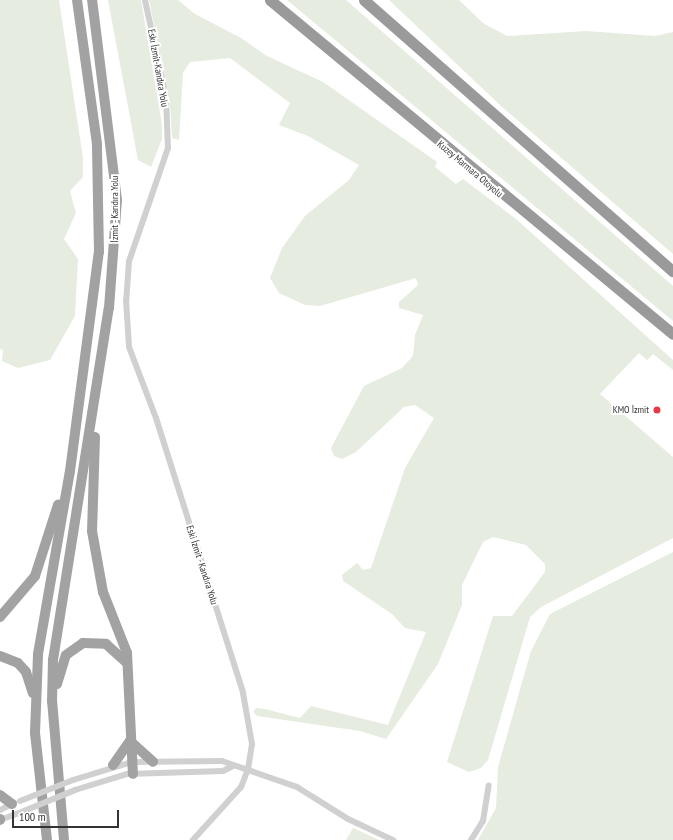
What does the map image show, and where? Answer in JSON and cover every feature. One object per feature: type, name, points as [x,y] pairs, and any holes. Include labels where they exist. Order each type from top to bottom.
[{"type":"highway","points":[[47,840],[40,798],[35,698],[44,607],[70,471],[99,252],[100,193],[97,144],[77,0]]},
{"type":"highway","name":"İzmit - Kandıra Yolu","points":[[92,0],[117,200],[109,308],[93,418]]},
{"type":"highway","name":"Kuzey Marmara Otoyolu","points":[[270,0],[673,334]]},
{"type":"highway","points":[[364,0],[673,271]]},
{"type":"highway","points":[[93,418],[96,460],[92,531],[103,592],[128,665],[130,741],[133,774]]},
{"type":"highway","points":[[64,840],[52,701],[63,590],[93,418]]},
{"type":"highway","points":[[0,617],[36,576],[70,471]]},
{"type":"highway","points":[[52,701],[66,655],[83,643],[106,644],[123,656],[128,665]]},
{"type":"highway","points":[[0,656],[18,663],[26,672],[35,698]]},
{"type":"highway","points":[[130,741],[154,762]]},
{"type":"highway","points":[[113,766],[130,741]]},
{"type":"highway","points":[[0,795],[16,803]]},
{"type":"street","name":"Eskı İzmit-Kandıra Yolu","points":[[133,366],[126,300],[129,261],[154,182],[168,148],[166,97],[145,0]]},
{"type":"street","name":"Eski İzmit - Kandıra Yolu","points":[[133,366],[156,418],[243,693],[252,744],[248,769],[241,787],[193,840]]},
{"type":"street","points":[[0,810],[73,780],[113,766],[132,762],[222,761],[297,787],[348,819],[393,840]]},
{"type":"street","points":[[0,819],[19,813],[75,790],[133,774],[223,772],[233,766]]},
{"type":"street","points":[[471,840],[483,821],[489,785]]},
{"type":"shaded area","points":[[0,0],[59,0],[83,158],[83,177],[70,191],[76,213],[64,239],[78,259],[75,316],[50,360],[18,368],[2,361],[3,350],[0,349]]},
{"type":"shaded area","points":[[108,0],[141,0],[162,124],[162,139],[151,167],[138,160]]},
{"type":"shaded area","points":[[149,0],[178,0],[195,14],[241,38],[267,56],[323,82],[437,162],[435,167],[456,184],[463,179],[516,219],[673,360],[673,370],[653,354],[647,360],[639,353],[600,394],[673,457],[673,538],[541,607],[530,617],[488,760],[481,768],[469,772],[447,762],[493,616],[512,616],[545,572],[545,564],[526,545],[493,537],[483,542],[462,585],[462,605],[438,664],[386,739],[360,731],[257,716],[253,712],[256,708],[265,709],[300,718],[311,706],[388,725],[426,632],[405,628],[392,614],[343,581],[342,575],[357,563],[363,570],[371,568],[405,468],[434,418],[415,405],[404,407],[356,452],[342,459],[334,456],[331,448],[364,386],[402,368],[413,356],[415,335],[423,315],[399,308],[399,302],[418,285],[416,278],[320,306],[305,305],[279,293],[270,278],[282,248],[305,216],[349,180],[359,165],[308,136],[279,125],[290,103],[230,58],[190,62],[183,73],[179,140],[172,138],[170,104]]},
{"type":"shaded area","points":[[287,0],[346,0],[673,286],[673,321]]},
{"type":"shaded area","points":[[389,0],[459,0],[483,23],[507,36],[586,31],[655,36],[673,32],[673,254],[501,106]]},
{"type":"shaded area","points":[[673,552],[673,840],[478,840],[496,808],[498,767],[531,651],[550,614]]},
{"type":"shaded area","points":[[353,828],[362,832],[379,840],[346,840]]},
{"type":"place","name":"KMO İzmit","points":[[657,410]]}]
